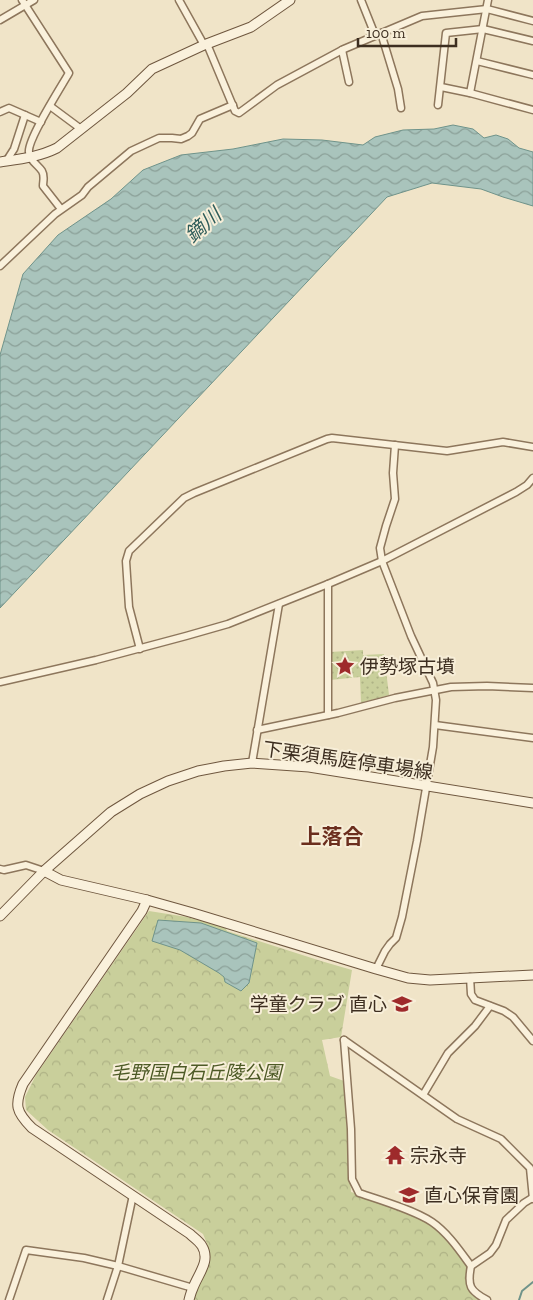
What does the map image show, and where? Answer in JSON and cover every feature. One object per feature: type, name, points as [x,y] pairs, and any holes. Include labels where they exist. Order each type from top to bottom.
[{"type":"street","points":[[0,20],[24,2],[34,0]]},
{"type":"street","points":[[179,0],[205,45],[235,111],[239,113],[277,85],[342,50],[422,16],[487,9],[533,20]]},
{"type":"street","points":[[4,161],[47,153],[57,148],[127,93],[152,69],[251,27],[290,0]]},
{"type":"street","points":[[361,0],[378,34],[398,89],[401,108]]},
{"type":"street","points":[[470,93],[488,0]]},
{"type":"street","points":[[24,2],[69,73],[32,138],[28,151],[30,157],[42,170],[44,175],[43,186],[61,209]]},
{"type":"street","points":[[438,105],[446,33],[483,29],[533,41]]},
{"type":"street","points":[[342,50],[349,82]]},
{"type":"street","points":[[476,61],[533,75]]},
{"type":"street","points":[[440,87],[533,110]]},
{"type":"street","points":[[50,106],[82,129]]},
{"type":"street","points":[[0,266],[61,209],[82,195],[88,187],[131,151],[159,138],[181,139],[188,136],[200,120],[233,106]]},
{"type":"street","points":[[0,112],[9,108],[41,122]]},
{"type":"street","points":[[4,161],[14,149],[25,115]]},
{"type":"street","points":[[140,649],[129,607],[127,556],[184,498],[327,439],[337,438],[446,451],[503,442],[533,447]]},
{"type":"street","points":[[376,969],[385,951],[396,938],[402,917],[427,787],[436,710],[435,691],[402,615],[382,560],[380,548],[395,499],[395,445]]},
{"type":"street","points":[[0,682],[140,649],[228,624],[382,560],[516,492],[527,485],[533,478]]},
{"type":"street","points":[[328,584],[328,715]]},
{"type":"street","points":[[252,763],[279,604]]},
{"type":"street","points":[[257,730],[395,698],[458,686],[533,688]]},
{"type":"street","points":[[435,725],[533,738]]},
{"type":"street","name":"下栗須馬庭停車場線","points":[[0,916],[44,871],[111,812],[140,794],[198,771],[252,763],[309,766],[533,803]]},
{"type":"street","points":[[0,869],[4,870],[26,865],[44,871],[61,880],[147,900],[376,969],[417,979],[533,975]]},
{"type":"street","points":[[147,900],[142,911],[23,1084],[18,1095],[17,1106],[22,1118],[32,1128],[190,1234],[201,1245],[205,1253],[204,1265],[189,1300]]},
{"type":"street","points":[[470,977],[471,994],[475,1000],[504,1011],[513,1018],[533,1041]]},
{"type":"street","points":[[423,1095],[448,1053],[475,1026],[490,1006]]},
{"type":"street","points":[[471,1266],[490,1253],[496,1245],[506,1220],[532,1198],[532,1166],[501,1139],[458,1119],[344,1040],[351,1129],[352,1179],[358,1193],[411,1212],[432,1222],[448,1237],[471,1266],[469,1283],[472,1290],[478,1296],[487,1300]]},
{"type":"street","points":[[107,1300],[118,1266],[133,1195]]},
{"type":"street","points":[[9,1300],[26,1250],[84,1258],[193,1288]]},
{"type":"green space","points":[[363,650],[363,655],[384,654],[389,695],[361,703],[360,677],[330,680],[330,652]]},
{"type":"green space","name":"毛野国白石丘陵公園","points":[[149,911],[187,917],[225,927],[227,931],[352,970],[341,1037],[322,1040],[330,1076],[344,1081],[351,1192],[380,1201],[432,1223],[448,1239],[469,1266],[467,1272],[468,1281],[472,1289],[483,1300],[193,1300],[208,1263],[208,1246],[203,1234],[48,1130],[26,1110],[25,1097],[36,1075]]},
{"type":"water","name":"鏑川","points":[[453,125],[473,129],[484,138],[496,135],[508,139],[519,148],[533,152],[533,206],[481,189],[432,183],[387,197],[0,608],[0,355],[23,274],[58,235],[111,199],[143,170],[181,155],[233,149],[283,139],[322,140],[363,145],[375,137],[403,130],[434,129]]},
{"type":"water","points":[[158,920],[201,923],[257,943],[249,983],[241,991],[225,982],[224,977],[219,973],[180,950],[152,941]]},
{"type":"waterway","points":[[519,1300],[522,1291],[533,1282]]},
{"type":"place","name":"伊勢塚古墳","points":[[345,666]]},
{"type":"place","name":"学童クラブ 直心","points":[[402,1004]]},
{"type":"place","name":"宗永寺","points":[[395,1155]]},
{"type":"place","name":"直心保育園","points":[[409,1195]]},
{"type":"district","name":"上落合","points":[[332,837]]}]
